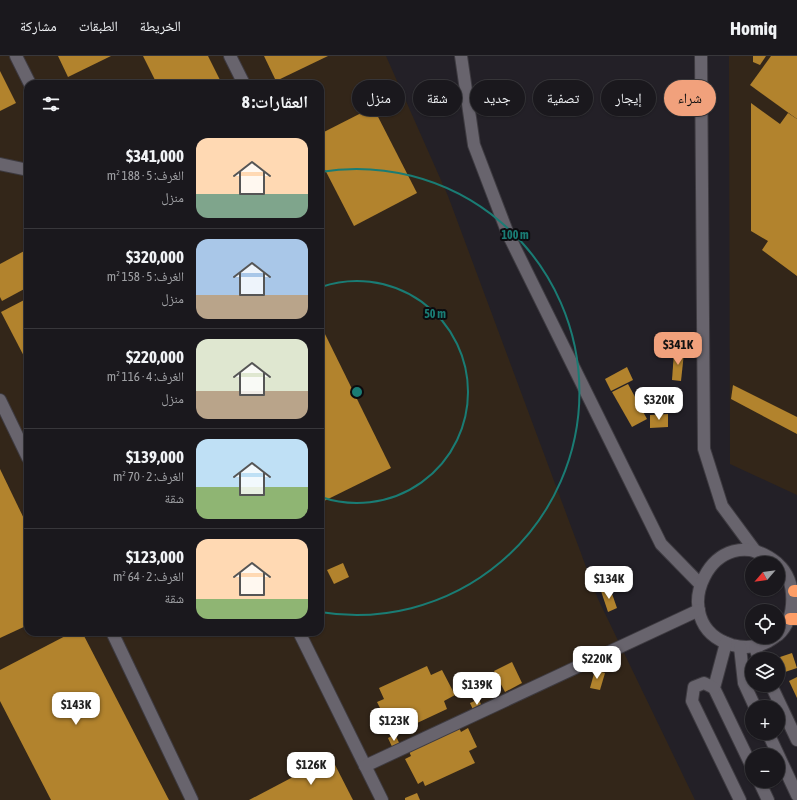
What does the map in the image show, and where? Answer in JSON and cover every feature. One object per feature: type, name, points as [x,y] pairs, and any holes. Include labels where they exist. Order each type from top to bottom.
[{"type":"street","points":[[16,56],[28,80]]},
{"type":"street","points":[[230,56],[242,80]]},
{"type":"street","points":[[461,56],[474,145],[508,234],[661,544],[700,584]]},
{"type":"street","points":[[701,56],[704,448],[722,506],[756,552]]},
{"type":"street","points":[[0,164],[24,169]]},
{"type":"street","points":[[0,400],[24,450]]},
{"type":"street","points":[[763,644],[755,647],[740,647],[726,643],[714,635],[704,624],[699,610],[698,597],[700,584],[706,571],[716,561],[728,554],[742,551],[756,552],[767,556]]},
{"type":"street","points":[[785,573],[795,591],[793,619],[785,628]]},
{"type":"street","points":[[365,766],[699,610]]},
{"type":"street","points":[[114,636],[192,800]]},
{"type":"street","points":[[301,636],[382,800]]},
{"type":"street","points":[[714,688],[726,643]]},
{"type":"street","points":[[740,647],[744,683],[752,700]]},
{"type":"street","points":[[755,647],[757,652]]},
{"type":"street","points":[[740,800],[692,701],[694,688],[704,683],[714,688],[745,752]]},
{"type":"street","points":[[774,692],[797,740]]},
{"type":"street","points":[[771,740],[797,795]]},
{"type":"street","points":[[762,788],[768,800]]},
{"type":"shaded area","points":[[0,56],[386,56],[397,80],[352,80],[352,116],[405,116],[405,99],[448,196],[598,599],[695,800],[0,800]]},
{"type":"shaded area","points":[[729,56],[797,56],[797,495],[730,464]]},
{"type":"building","points":[[58,56],[111,56],[68,77]]},
{"type":"building","points":[[143,56],[208,56],[220,80],[155,80]]},
{"type":"building","points":[[264,56],[328,56],[278,80],[276,80]]},
{"type":"building","points":[[753,56],[766,56],[760,65],[753,62]]},
{"type":"building","points":[[771,56],[797,56],[797,119],[750,85]]},
{"type":"building","points":[[0,71],[16,103],[0,111]]},
{"type":"building","points":[[751,103],[780,124],[788,113],[797,119],[797,276],[762,250],[768,241],[751,231]]},
{"type":"building","points":[[355,116],[378,116],[417,193],[354,226],[324,168],[324,132]]},
{"type":"building","points":[[24,251],[24,289],[2,301],[0,297],[0,264]]},
{"type":"building","points":[[24,300],[24,356],[1,312]]},
{"type":"building","points":[[324,332],[391,468],[324,501]]},
{"type":"building","points":[[674,352],[684,353],[681,381],[672,380]]},
{"type":"building","points":[[627,367],[633,380],[611,391],[605,379]]},
{"type":"building","points":[[628,384],[647,419],[632,427],[612,392]]},
{"type":"building","points":[[733,385],[797,417],[797,434],[731,399]]},
{"type":"building","points":[[668,414],[668,427],[650,428],[650,415]]},
{"type":"building","points":[[0,469],[24,519],[24,627],[0,638]]},
{"type":"building","points":[[343,563],[349,577],[334,584],[327,570]]},
{"type":"building","points":[[610,588],[617,608],[608,612],[601,591]]},
{"type":"building","points":[[65,636],[84,636],[169,800],[51,800],[0,701],[0,670]]},
{"type":"building","points":[[792,653],[797,668],[785,672],[785,655]]},
{"type":"building","points":[[512,662],[522,683],[505,692],[494,671]]},
{"type":"building","points":[[427,666],[431,675],[442,670],[455,695],[444,701],[447,709],[400,731],[397,724],[390,728],[377,702],[384,699],[379,688]]},
{"type":"building","points":[[595,670],[605,673],[600,690],[590,688]]},
{"type":"building","points":[[797,677],[797,698],[789,681]]},
{"type":"building","points":[[479,699],[483,710],[475,714],[470,703]]},
{"type":"building","points":[[458,725],[461,732],[468,728],[477,747],[469,751],[475,763],[425,786],[423,781],[418,784],[405,759],[411,756],[408,749]]},
{"type":"building","points":[[395,734],[401,747],[394,751],[388,738]]},
{"type":"building","points":[[331,757],[353,800],[249,800]]},
{"type":"building","points":[[417,793],[420,800],[405,800],[405,798]]}]
